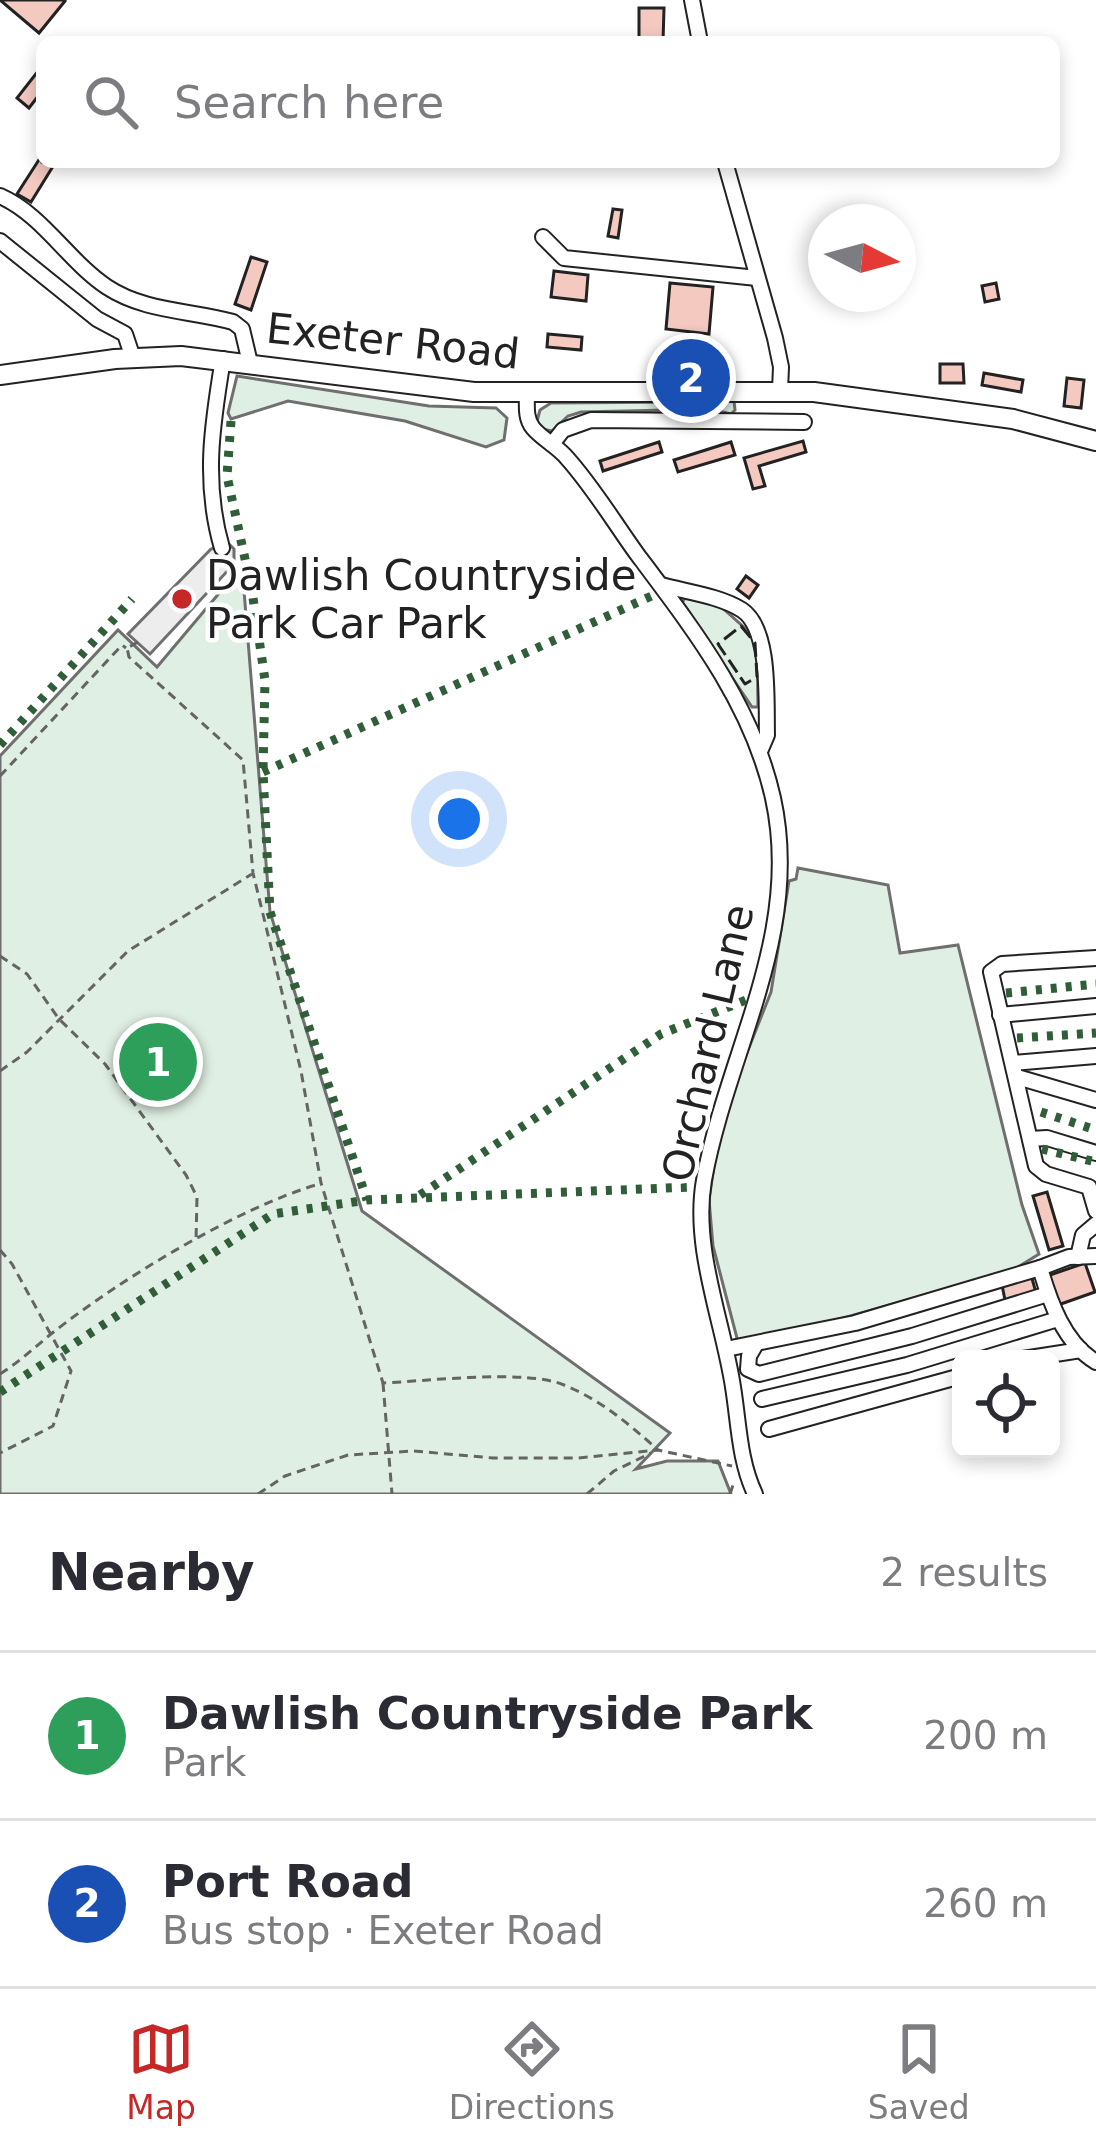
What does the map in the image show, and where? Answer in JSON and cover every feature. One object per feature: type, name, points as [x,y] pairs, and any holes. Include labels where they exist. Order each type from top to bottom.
[{"type":"main road","name":"Exeter Road","points":[[0,375],[133,358],[223,359],[436,388],[527,393],[780,390],[1013,419],[1096,441]]},
{"type":"street","points":[[692,0],[699,36]]},
{"type":"street","points":[[727,168],[781,368],[780,390]]},
{"type":"street","points":[[0,196],[31,216],[82,268],[120,294],[154,307],[233,322],[242,329],[250,363]]},
{"type":"street","points":[[544,237],[564,258],[757,278]]},
{"type":"street","points":[[0,241],[83,309],[125,334],[133,358]]},
{"type":"street","points":[[222,548],[208,467],[223,359]]},
{"type":"street","points":[[743,420],[744,390]]},
{"type":"street","name":"Orchard Lane","points":[[527,393],[529,422],[566,456],[662,585],[745,712],[761,749],[775,805],[780,858],[766,976],[713,1140],[703,1186],[707,1261],[745,1470],[755,1494]]},
{"type":"street","points":[[552,444],[563,430],[591,420],[804,422]]},
{"type":"street","points":[[662,585],[721,601],[752,618],[763,643],[766,735],[761,749]]},
{"type":"street","points":[[1096,958],[994,967],[991,972],[1041,1172],[1092,1187],[1096,1211]]},
{"type":"street","points":[[1000,1015],[1096,1006]]},
{"type":"street","points":[[1015,1070],[1096,1056]]},
{"type":"street","points":[[1015,1070],[1096,1100]]},
{"type":"street","points":[[1030,1139],[1047,1138],[1096,1153]]},
{"type":"street","points":[[1078,1257],[1083,1235],[1096,1225]]},
{"type":"street","points":[[726,1349],[855,1323],[1078,1257],[1096,1256]]},
{"type":"street","points":[[1040,1268],[1058,1319],[1096,1363]]},
{"type":"street","points":[[756,1344],[747,1363],[748,1370],[759,1374],[912,1336],[1048,1294]]},
{"type":"street","points":[[762,1399],[908,1365],[1058,1319]]},
{"type":"street","points":[[1060,1353],[1081,1350]]},
{"type":"street","points":[[769,1430],[952,1379]]},
{"type":"path","points":[[127,648],[138,643]]},
{"type":"path","points":[[0,776],[122,645],[127,648]]},
{"type":"path","points":[[127,648],[128,657],[243,760],[253,873],[301,1071],[321,1184],[383,1383],[392,1494]]},
{"type":"path","points":[[0,1071],[27,1052],[128,951],[253,873]]},
{"type":"path","points":[[0,956],[27,974],[58,1019],[105,1064],[186,1175],[196,1198],[196,1241]]},
{"type":"path","points":[[0,1374],[25,1359],[51,1334],[196,1241],[275,1197],[321,1184]]},
{"type":"path","points":[[0,1250],[71,1371],[52,1426],[0,1453]]},
{"type":"path","points":[[383,1383],[560,1382],[612,1409],[658,1450]]},
{"type":"path","points":[[587,1494],[614,1471],[658,1450]]},
{"type":"path","points":[[258,1494],[285,1476],[348,1455],[578,1458],[658,1450],[745,1470]]},
{"type":"green space","points":[[237,376],[429,406],[496,408],[507,418],[504,440],[486,447],[405,421],[288,401],[231,419],[228,413]]},
{"type":"green space","points":[[696,401],[734,401],[735,410],[731,414],[711,409],[581,412],[568,416],[552,431],[542,429],[537,421],[540,410],[551,403],[690,402],[695,406]]},
{"type":"green space","points":[[242,566],[270,912],[362,1211],[670,1433],[636,1469],[667,1461],[718,1461],[731,1494],[0,1494],[0,756],[118,630],[157,667]]},
{"type":"green space","points":[[685,598],[719,605],[757,639],[758,707],[752,707],[682,603]]},
{"type":"green space","points":[[798,868],[888,885],[900,953],[958,945],[1022,1205],[1039,1254],[1013,1270],[787,1334],[738,1342],[713,1246],[709,1200],[717,1145],[733,1088],[771,992],[789,881],[796,879]]},
{"type":"shaded area","name":"Dawlish Countryside Park Car Park","points":[[228,543],[234,549],[234,564],[150,654],[128,634],[211,549]]},
{"type":"building","points":[[0,0],[64,0],[65,1],[39,33]]},
{"type":"building","points":[[639,8],[664,8],[663,36],[639,36]]},
{"type":"building","points":[[36,74],[36,99],[29,108],[17,98]]},
{"type":"building","points":[[36,164],[52,168],[31,202],[17,194]]},
{"type":"building","points":[[613,209],[622,210],[618,238],[608,236]]},
{"type":"building","points":[[251,257],[267,262],[251,310],[235,304]]},
{"type":"building","points":[[554,271],[588,275],[586,301],[551,297]]},
{"type":"building","points":[[670,283],[713,287],[709,334],[666,329]]},
{"type":"building","points":[[996,283],[999,299],[985,302],[982,286]]},
{"type":"building","points":[[548,334],[582,337],[581,350],[547,347]]},
{"type":"building","points":[[940,364],[963,364],[964,383],[940,383]]},
{"type":"building","points":[[984,373],[1023,380],[1021,392],[982,385]]},
{"type":"building","points":[[1067,378],[1084,380],[1081,408],[1064,406]]},
{"type":"building","points":[[803,441],[806,452],[759,466],[765,486],[753,489],[744,458]]},
{"type":"building","points":[[659,442],[662,452],[603,471],[600,461]]},
{"type":"building","points":[[731,442],[735,455],[678,472],[674,460]]},
{"type":"building","points":[[746,576],[758,585],[749,598],[737,589]]},
{"type":"building","points":[[1047,1192],[1063,1246],[1049,1250],[1033,1196]]},
{"type":"building","points":[[1085,1263],[1095,1292],[1058,1305],[1047,1276]]},
{"type":"building","points":[[1031,1275],[1037,1296],[1006,1305],[1002,1285]]},
{"type":"hedge","points":[[231,421],[227,476],[265,680],[263,772],[270,912],[367,1200]]},
{"type":"hedge","points":[[263,772],[656,594]]},
{"type":"hedge","points":[[0,745],[132,599]]},
{"type":"hedge","points":[[1006,993],[1096,984]]},
{"type":"hedge","points":[[420,1195],[661,1034],[751,998]]},
{"type":"hedge","points":[[1017,1038],[1096,1033]]},
{"type":"hedge","points":[[1041,1112],[1096,1130]]},
{"type":"hedge","points":[[1042,1149],[1096,1162]]},
{"type":"hedge","points":[[0,1392],[273,1214],[367,1200],[693,1187]]},
{"type":"fence","points":[[741,626],[755,643],[757,677],[745,684],[718,644],[741,626]]},
{"type":"place","name":"Port Road","points":[[691,378]]},
{"type":"place","name":"Dawlish Countryside Park Car Park","points":[[182,599]]},
{"type":"place","name":"Dawlish Countryside Park","points":[[158,1062]]}]
